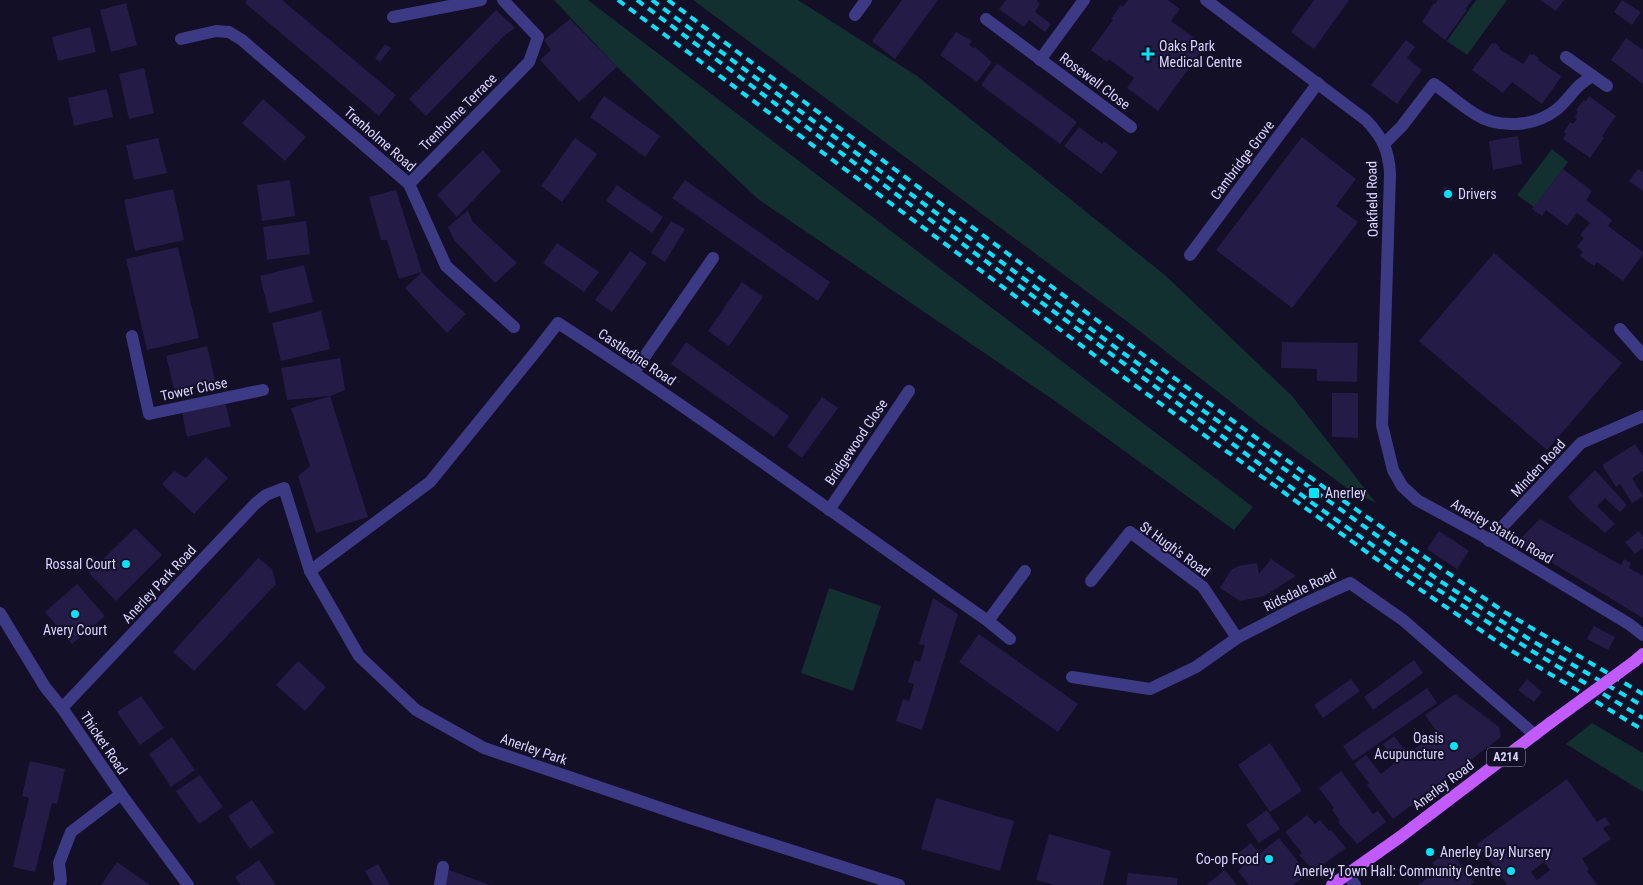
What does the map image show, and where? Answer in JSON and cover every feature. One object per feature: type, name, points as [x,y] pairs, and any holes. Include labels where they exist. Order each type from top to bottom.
[{"type":"main road","name":"Anerley Road","points":[[1332,885],[1400,837],[1639,658]]},
{"type":"street","points":[[393,17],[481,0]]},
{"type":"street","name":"Trenholme Terrace","points":[[409,184],[529,62],[538,37],[503,0]]},
{"type":"street","points":[[855,15],[866,0]]},
{"type":"street","name":"Rosewell Close","points":[[1040,60],[1084,0]]},
{"type":"street","name":"Oakfield Road","points":[[1206,0],[1366,120],[1379,134],[1384,144],[1390,174],[1382,425]]},
{"type":"street","name":"Rosewell Close","points":[[986,19],[1131,127]]},
{"type":"street","name":"Trenholme Road","points":[[181,39],[216,31],[229,32],[242,40],[409,184],[446,266],[514,327]]},
{"type":"street","points":[[1566,57],[1607,86]]},
{"type":"street","points":[[1384,144],[1402,126],[1434,84],[1476,115],[1492,122],[1513,124],[1536,121],[1556,110],[1583,81],[1593,76]]},
{"type":"street","name":"Cambridge Grove","points":[[1190,255],[1318,84]]},
{"type":"street","points":[[634,372],[713,258]]},
{"type":"street","name":"Castledine Road","points":[[310,571],[430,482],[538,350],[558,322],[634,372],[988,621],[1010,639]]},
{"type":"street","points":[[1620,329],[1643,355]]},
{"type":"street","name":"Tower Close","points":[[132,336],[149,414],[264,390]]},
{"type":"street","name":"Bridgewood Close","points":[[829,510],[908,391]]},
{"type":"street","name":"Minden Road","points":[[1490,541],[1582,443],[1643,416]]},
{"type":"street","name":"Anerley Station Road","points":[[1382,425],[1393,470],[1402,486],[1417,500],[1490,541],[1643,634]]},
{"type":"street","name":"Anerley Park","points":[[284,488],[310,571],[359,656],[416,710],[484,748],[687,817],[899,885]]},
{"type":"street","name":"Anerley Park Road","points":[[62,708],[255,504],[266,495],[284,488]]},
{"type":"street","name":"St Hugh's Road","points":[[1091,581],[1130,532],[1203,587],[1237,638]]},
{"type":"street","points":[[988,621],[1026,572]]},
{"type":"street","name":"Ridsdale Road","points":[[1072,677],[1150,689],[1196,667],[1237,638],[1299,606],[1350,583],[1403,620],[1535,735]]},
{"type":"street","name":"Thicket Road","points":[[0,613],[45,687],[188,885]]},
{"type":"street","points":[[59,885],[59,863],[70,832],[121,794]]},
{"type":"street","points":[[440,885],[443,866]]},
{"type":"street","points":[[1347,874],[1355,885]]},
{"type":"green space","points":[[554,0],[588,0],[1253,507],[1234,530],[1058,403],[758,199],[617,67]]},
{"type":"green space","points":[[693,0],[798,0],[917,76],[1166,276],[1293,397],[1376,503],[1351,491],[1258,423],[1129,323]]},
{"type":"green space","points":[[1476,0],[1507,0],[1467,55],[1447,41]]},
{"type":"green space","points":[[1552,149],[1568,162],[1534,207],[1517,195]]},
{"type":"green space","points":[[829,588],[881,606],[853,691],[801,673]]},
{"type":"green space","points":[[1592,723],[1643,753],[1643,792],[1566,744]]},
{"type":"building","points":[[247,0],[282,0],[396,95],[379,116],[245,3]]},
{"type":"building","points":[[902,0],[938,0],[895,59],[872,41]]},
{"type":"building","points":[[1006,0],[1038,0],[1040,4],[1035,12],[1051,24],[1045,32],[1029,20],[1024,27],[999,9]]},
{"type":"building","name":"Oaks Park Medical Centre","points":[[1128,0],[1168,0],[1180,9],[1171,21],[1205,46],[1158,111],[1127,88],[1134,78],[1109,59],[1107,62],[1091,50],[1113,20],[1111,19],[1121,5],[1123,7]]},
{"type":"building","points":[[1314,0],[1349,0],[1314,49],[1291,32]]},
{"type":"building","points":[[1438,0],[1472,0],[1445,40],[1422,22]]},
{"type":"building","points":[[1540,0],[1564,0],[1556,11]]},
{"type":"building","points":[[1622,0],[1641,12],[1632,25],[1614,12]]},
{"type":"building","points":[[126,3],[137,45],[111,52],[100,10]]},
{"type":"building","points":[[496,10],[515,28],[505,35],[426,116],[409,99]]},
{"type":"building","points":[[570,19],[617,67],[579,102],[540,60],[551,50],[544,40]]},
{"type":"building","points":[[90,27],[96,52],[58,61],[52,37]]},
{"type":"building","points":[[956,32],[972,41],[969,45],[973,48],[975,47],[992,62],[977,82],[940,55]]},
{"type":"building","points":[[1626,38],[1643,50],[1643,84],[1611,60]]},
{"type":"building","points":[[1406,40],[1415,47],[1407,58],[1422,70],[1397,104],[1371,85]]},
{"type":"building","points":[[1492,43],[1495,43],[1500,47],[1499,49],[1523,64],[1530,54],[1533,54],[1539,58],[1538,60],[1560,75],[1561,77],[1542,104],[1512,82],[1503,93],[1472,70]]},
{"type":"building","points":[[385,44],[391,48],[380,62],[375,58]]},
{"type":"building","points":[[997,63],[1077,122],[1060,144],[981,85]]},
{"type":"building","points":[[144,68],[154,113],[129,119],[119,74]]},
{"type":"building","points":[[107,89],[113,117],[74,126],[68,98]]},
{"type":"building","points":[[604,96],[660,136],[645,157],[590,117]]},
{"type":"building","points":[[1589,96],[1616,116],[1590,158],[1563,139],[1566,134],[1564,132],[1570,122],[1573,124],[1577,119],[1575,117],[1578,112],[1576,110]]},
{"type":"building","points":[[263,99],[306,137],[285,161],[242,123]]},
{"type":"building","points":[[1079,127],[1102,144],[1104,141],[1118,152],[1101,174],[1064,146]]},
{"type":"building","points":[[1518,136],[1522,164],[1493,170],[1489,141]]},
{"type":"building","points":[[1302,137],[1356,179],[1336,206],[1358,222],[1292,308],[1216,250]]},
{"type":"building","points":[[158,138],[167,173],[134,180],[126,145]]},
{"type":"building","points":[[575,138],[597,154],[562,202],[541,186]]},
{"type":"building","points":[[483,150],[501,171],[457,217],[437,195]]},
{"type":"building","points":[[1563,169],[1592,191],[1586,200],[1612,220],[1608,226],[1643,252],[1623,281],[1597,262],[1594,266],[1580,256],[1583,252],[1577,247],[1584,238],[1580,235],[1590,223],[1577,213],[1567,226],[1546,210],[1542,216],[1532,209]]},
{"type":"building","points":[[1638,169],[1643,172],[1643,191],[1629,181]]},
{"type":"building","points":[[290,180],[295,216],[262,221],[257,185]]},
{"type":"building","points":[[685,180],[830,282],[818,301],[672,198]]},
{"type":"building","points":[[617,185],[663,217],[652,233],[606,201]]},
{"type":"building","name":"Drivers","points":[[1445,186],[1456,194],[1451,201],[1440,194]]},
{"type":"building","points":[[173,189],[184,240],[135,251],[124,200]]},
{"type":"building","points":[[396,190],[422,272],[399,279],[387,240],[381,240],[369,197]]},
{"type":"building","points":[[468,210],[472,221],[517,263],[495,283],[454,240],[448,227]]},
{"type":"building","points":[[306,221],[310,254],[267,260],[263,227]]},
{"type":"building","points":[[671,221],[685,229],[665,262],[651,253]]},
{"type":"building","points":[[557,243],[599,272],[584,292],[543,263]]},
{"type":"building","points":[[178,247],[199,338],[147,350],[126,259]]},
{"type":"building","points":[[630,251],[647,263],[612,312],[595,300]]},
{"type":"building","points":[[1494,253],[1622,363],[1547,450],[1419,341]]},
{"type":"building","points":[[304,265],[313,302],[269,313],[260,276]]},
{"type":"building","points":[[422,272],[466,314],[447,333],[405,288]]},
{"type":"building","points":[[742,282],[763,297],[729,346],[708,331]]},
{"type":"building","points":[[321,311],[330,349],[281,361],[272,323]]},
{"type":"building","points":[[686,342],[789,416],[774,437],[671,364]]},
{"type":"building","points":[[1282,342],[1358,343],[1357,382],[1317,381],[1317,369],[1281,368]]},
{"type":"building","points":[[207,346],[216,384],[175,393],[166,356]]},
{"type":"building","points":[[340,358],[345,390],[330,396],[287,400],[281,368]]},
{"type":"building","points":[[1332,393],[1358,393],[1358,438],[1332,437]]},
{"type":"building","points":[[330,396],[368,517],[316,533],[298,476],[310,466],[291,408]]},
{"type":"building","points":[[822,397],[838,408],[802,458],[787,447]]},
{"type":"building","points":[[224,398],[231,426],[187,437],[181,408]]},
{"type":"building","points":[[1635,444],[1643,456],[1643,471],[1632,478],[1643,496],[1632,503],[1620,484],[1616,487],[1602,465]]},
{"type":"building","points":[[206,457],[228,478],[194,514],[162,484],[174,471],[186,478]]},
{"type":"building","points":[[1595,470],[1627,505],[1620,512],[1605,498],[1597,506],[1615,524],[1605,533],[1577,508],[1568,497]]},
{"type":"building","points":[[1468,514],[1477,519],[1474,523],[1466,518]]},
{"type":"building","points":[[1540,519],[1621,565],[1624,559],[1631,563],[1629,568],[1643,576],[1643,618],[1521,544],[1521,538]]},
{"type":"building","name":"Rossal Court","points":[[135,528],[162,555],[116,601],[89,573]]},
{"type":"building","points":[[1439,531],[1469,551],[1457,569],[1427,549]]},
{"type":"building","points":[[1639,531],[1643,537],[1643,548],[1635,554],[1625,542]]},
{"type":"building","points":[[258,558],[272,569],[276,584],[194,671],[173,652]]},
{"type":"building","points":[[1271,559],[1296,576],[1264,596],[1240,601],[1220,588],[1231,570],[1238,566],[1257,563],[1259,574]]},
{"type":"building","name":"Avery Court","points":[[77,584],[105,616],[72,644],[45,612]]},
{"type":"building","points":[[933,598],[958,614],[922,730],[896,721],[903,699],[909,701],[914,684],[908,682],[915,660],[920,662],[925,645],[919,644]]},
{"type":"building","points":[[1594,626],[1615,637],[1608,650],[1587,639]]},
{"type":"building","points":[[979,634],[1078,704],[1058,732],[959,662]]},
{"type":"building","points":[[1414,660],[1423,673],[1373,710],[1364,697]]},
{"type":"building","points":[[298,661],[326,687],[305,711],[276,685]]},
{"type":"building","points":[[1351,679],[1360,691],[1323,718],[1314,705]]},
{"type":"building","points":[[1527,679],[1542,692],[1534,702],[1518,690]]},
{"type":"building","points":[[1427,688],[1437,703],[1353,761],[1343,746]]},
{"type":"building","points":[[1455,694],[1499,727],[1501,737],[1393,819],[1367,785],[1369,783],[1354,764],[1366,755],[1381,774],[1396,762],[1383,744],[1394,736],[1408,754],[1437,732],[1425,715]]},
{"type":"building","points":[[141,696],[164,728],[140,745],[117,712]]},
{"type":"building","points":[[172,737],[195,770],[171,787],[149,754]]},
{"type":"building","points":[[1270,743],[1302,791],[1270,812],[1238,765]]},
{"type":"building","points":[[30,761],[65,769],[57,804],[52,803],[35,872],[13,867],[29,798],[22,796]]},
{"type":"building","points":[[1341,771],[1373,814],[1378,811],[1386,822],[1357,844],[1338,822],[1340,821],[1332,810],[1334,808],[1319,788]]},
{"type":"building","points":[[200,775],[223,807],[199,824],[176,791]]},
{"type":"building","points":[[1567,779],[1597,822],[1605,817],[1610,824],[1603,828],[1611,839],[1582,859],[1589,869],[1587,871],[1597,885],[1505,885],[1507,884],[1477,844]],"holes":[[[1544,862],[1550,870],[1537,880],[1531,872]]]},
{"type":"building","points":[[936,798],[1014,821],[1000,871],[921,849]]},
{"type":"building","points":[[252,800],[274,832],[250,849],[228,816]]},
{"type":"building","points":[[1267,810],[1280,829],[1259,843],[1246,825]]},
{"type":"building","points":[[1307,815],[1315,824],[1320,820],[1346,848],[1314,871],[1299,855],[1302,853],[1285,832]]},
{"type":"building","points":[[1049,834],[1111,851],[1103,885],[1055,885],[1036,880]]},
{"type":"building","name":"Co-op Food","points":[[1279,838],[1308,874],[1293,885],[1249,885],[1238,871],[1246,864],[1237,854],[1251,843],[1259,854]]},
{"type":"building","points":[[1450,850],[1474,882],[1470,885],[1418,885],[1438,870],[1432,863]]},
{"type":"building","points":[[259,860],[276,885],[241,885],[235,877]]},
{"type":"building","points":[[117,862],[150,885],[101,885]]},
{"type":"building","points":[[378,864],[390,885],[373,885],[365,871]]},
{"type":"building","points":[[449,870],[490,885],[444,885]]},
{"type":"building","points":[[1225,870],[1237,885],[1206,885]]},
{"type":"building","points":[[1128,873],[1178,878],[1177,885],[1126,885]]},
{"type":"railway","points":[[618,0],[1129,381],[1400,576],[1507,648],[1643,730]]},
{"type":"railway","points":[[637,0],[1315,505],[1411,572],[1532,651],[1643,718]]},
{"type":"railway","points":[[652,0],[1119,350],[1440,581],[1529,639],[1643,706]]},
{"type":"railway","points":[[668,0],[1177,380],[1325,488],[1503,611],[1643,694]]},
{"type":"place","name":"Oaks Park Medical Centre","points":[[1148,54]]},
{"type":"place","name":"Drivers","points":[[1448,194]]},
{"type":"place","name":"Anerley","points":[[1314,493]]},
{"type":"place","name":"Rossal Court","points":[[126,564]]},
{"type":"place","name":"Avery Court","points":[[75,614]]},
{"type":"place","name":"Oasis Acupuncture","points":[[1454,746]]},
{"type":"place","name":"Anerley Day Nursery","points":[[1430,852]]},
{"type":"place","name":"Co-op Food","points":[[1269,859]]},
{"type":"place","name":"Anerley Town Hall: Community Centre","points":[[1511,871]]}]
